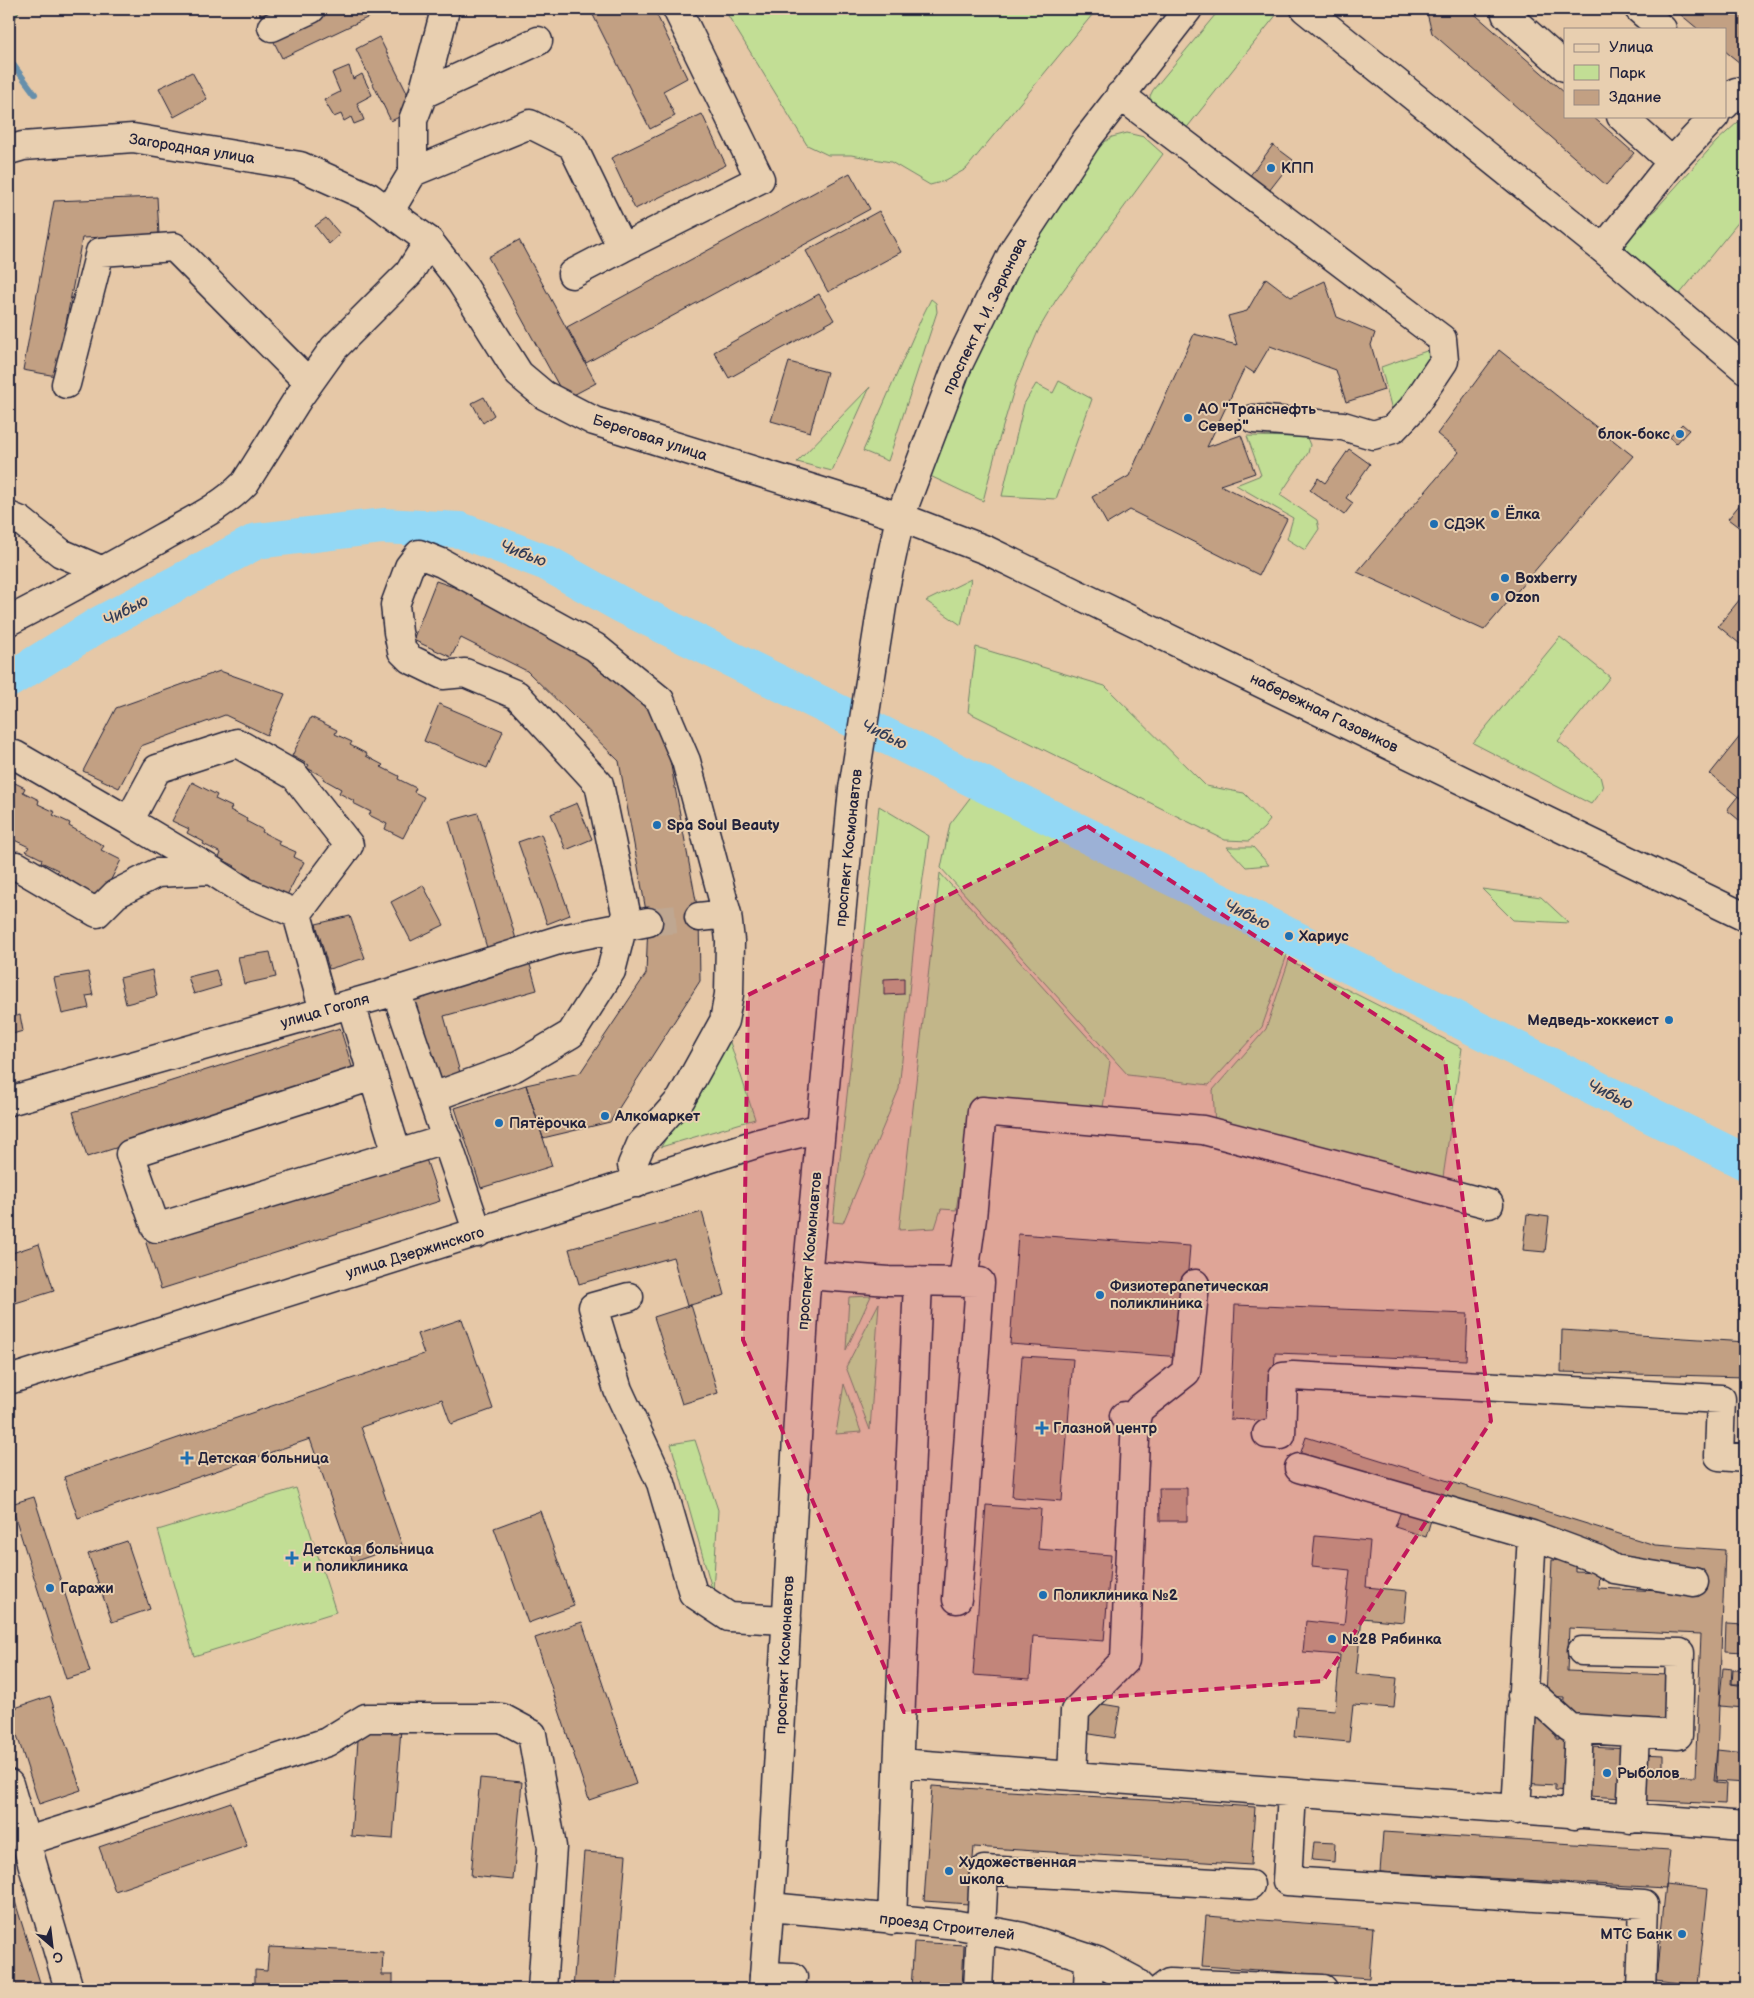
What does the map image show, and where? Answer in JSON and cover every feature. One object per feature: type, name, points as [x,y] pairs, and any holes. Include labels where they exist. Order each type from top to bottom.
[{"type":"main road","points":[[272,27],[311,9]]},
{"type":"main road","points":[[572,274],[760,179],[678,9]]},
{"type":"main road","name":"проспект А. И. Зерюнова","points":[[900,517],[956,369],[1015,248],[1087,139],[1120,94],[1188,9]]},
{"type":"main road","points":[[1305,9],[1603,249],[1744,366]]},
{"type":"main road","points":[[1505,9],[1506,14],[1564,66]]},
{"type":"main road","points":[[1639,9],[1661,28]]},
{"type":"main road","points":[[413,172],[413,120],[423,94],[446,10]]},
{"type":"main road","points":[[423,94],[538,41]]},
{"type":"main road","points":[[1120,94],[1442,339],[1444,361],[1412,409],[1393,429],[1373,435],[1343,426],[1254,419]]},
{"type":"main road","points":[[1623,118],[1672,162]]},
{"type":"main road","points":[[1603,249],[1672,162],[1713,118]]},
{"type":"main road","points":[[379,204],[413,172],[530,124],[572,146],[622,248]]},
{"type":"main road","name":"Загородная улица","points":[[9,150],[23,146],[133,138],[300,166],[379,204]]},
{"type":"main road","name":"Береговая улица","points":[[379,204],[429,242],[462,282],[519,374],[544,395],[594,421],[900,517]]},
{"type":"main road","points":[[9,621],[103,571],[216,507],[237,491],[245,483],[309,383],[334,348],[409,273],[429,242]]},
{"type":"main road","points":[[66,384],[100,252],[174,247],[309,383]]},
{"type":"main road","points":[[9,516],[21,521],[61,553],[103,571]]},
{"type":"main road","name":"проспект Космонавтов","points":[[764,1982],[807,1275],[853,789],[856,780],[884,593],[900,517]]},
{"type":"main road","name":"набережная Газовиков","points":[[900,517],[986,550],[1745,918]]},
{"type":"main road","points":[[433,1097],[515,1067],[571,1034],[611,971],[635,925],[626,913],[599,784],[517,695],[465,673],[443,675],[410,659],[402,651],[398,632],[396,605],[410,567],[419,554],[442,563],[595,647],[660,700],[686,761],[727,914],[730,941],[729,994],[724,1021],[681,1098],[641,1144],[632,1165],[637,1183]]},
{"type":"main road","points":[[130,821],[157,769],[237,743],[295,776],[349,844],[297,914]]},
{"type":"main road","points":[[9,755],[15,755],[130,821],[245,892],[297,914]]},
{"type":"main road","points":[[17,866],[97,913],[116,894],[157,873],[211,870]]},
{"type":"main road","points":[[297,914],[324,1011]]},
{"type":"main road","points":[[699,918],[727,914]]},
{"type":"main road","name":"улица Гоголя","points":[[9,1101],[396,991],[562,939],[635,925]]},
{"type":"main road","points":[[396,991],[478,1233]]},
{"type":"main road","points":[[351,1004],[397,1154]]},
{"type":"main road","points":[[374,1076],[130,1154],[156,1228],[446,1138]]},
{"type":"main road","points":[[963,1281],[972,1218],[982,1111],[1204,1130],[1489,1204]]},
{"type":"main road","name":"улица Дзержинского","points":[[9,1380],[759,1143],[821,1128]]},
{"type":"main road","points":[[807,1275],[889,1281],[980,1282],[957,1598]]},
{"type":"main road","points":[[892,1920],[918,1281]]},
{"type":"main road","points":[[1072,1776],[1075,1711],[1125,1660],[1130,1417],[1186,1372],[1194,1284]]},
{"type":"main road","points":[[629,1297],[593,1307],[618,1390],[661,1482],[693,1593],[729,1616],[787,1620]]},
{"type":"main road","points":[[1268,1434],[1281,1435],[1283,1377],[1302,1377],[1721,1399],[1720,1456],[1745,1458]]},
{"type":"main road","points":[[1299,1468],[1532,1535],[1596,1559],[1614,1569],[1694,1582]]},
{"type":"main road","points":[[1516,1810],[1532,1535]]},
{"type":"main road","points":[[1522,1696],[1537,1698],[1570,1728],[1678,1736],[1680,1653],[1582,1651]]},
{"type":"main road","points":[[27,1841],[327,1742],[366,1718],[502,1718],[532,1734],[552,1847],[542,1989]]},
{"type":"main road","points":[[1575,1815],[1579,1729]]},
{"type":"main road","points":[[1631,1819],[1634,1733]]},
{"type":"main road","points":[[899,1763],[1575,1815],[1745,1826]]},
{"type":"main road","points":[[9,1784],[69,1989]]},
{"type":"main road","points":[[1292,1793],[1287,1881],[1644,1904],[1640,1989]]},
{"type":"main road","points":[[978,1989],[984,1870],[1250,1885]]},
{"type":"main road","name":"проезд Строителей","points":[[770,1907],[958,1925],[1024,1937],[1089,1959],[1133,1980],[1142,1989]]},
{"type":"main road","points":[[1088,1989],[1089,1959]]},
{"type":"main road","points":[[764,1982],[793,1977]]},
{"type":"main road","points":[[1161,1989],[1168,1984],[1324,1989]]},
{"type":"highlighted area","points":[[1087,826],[1445,1060],[1491,1421],[1323,1681],[904,1712],[743,1340],[748,995]]},
{"type":"green space","points":[[9,9],[20,9],[9,33]]},
{"type":"green space","points":[[724,9],[1097,9],[966,169],[945,181],[930,185],[891,162],[851,155],[828,155],[807,145]]},
{"type":"green space","points":[[1220,9],[1281,9],[1181,135],[1150,103],[1150,96]]},
{"type":"green space","points":[[9,44],[15,96],[9,116]]},
{"type":"green space","points":[[1738,122],[1745,124],[1745,214],[1679,295],[1621,248],[1716,142]]},
{"type":"green space","points":[[1127,133],[1144,137],[1163,154],[1056,300],[1039,329],[1016,383],[983,501],[926,474],[960,381],[1020,262],[1087,154],[1112,137]]},
{"type":"green space","points":[[931,299],[936,303],[937,312],[888,461],[863,451]]},
{"type":"green space","points":[[1432,349],[1433,362],[1394,418],[1381,367]]},
{"type":"green space","points":[[1059,381],[1092,399],[1056,499],[1002,496],[1024,404],[1036,384],[1053,393]]},
{"type":"green space","points":[[870,387],[832,471],[797,462]]},
{"type":"green space","points":[[1247,436],[1307,438],[1310,445],[1308,453],[1280,495],[1317,520],[1319,529],[1305,550],[1287,539],[1293,518],[1236,485],[1261,475]]},
{"type":"green space","points":[[971,579],[961,625],[926,601]]},
{"type":"green space","points":[[1560,637],[1610,677],[1558,741],[1600,776],[1603,788],[1591,804],[1473,743]]},
{"type":"green space","points":[[976,647],[1105,686],[1206,786],[1244,793],[1270,820],[1249,841],[1225,840],[968,712]]},
{"type":"green space","points":[[976,790],[1205,904],[1289,949],[1262,1027],[1209,1085],[1128,1075],[941,868],[950,824]]},
{"type":"green space","points":[[879,806],[929,836],[915,934],[899,1089],[843,1223],[833,1222]]},
{"type":"green space","points":[[1227,847],[1253,847],[1269,865],[1246,867]]},
{"type":"green space","points":[[940,873],[1110,1062],[1103,1107],[974,1098],[956,1210],[941,1209],[935,1228],[899,1230]]},
{"type":"green space","points":[[1482,889],[1541,897],[1569,923],[1513,920]]},
{"type":"green space","points":[[1289,960],[1462,1048],[1442,1184],[1215,1126],[1213,1090],[1266,1029]]},
{"type":"green space","points":[[727,1033],[755,1119],[661,1147]]},
{"type":"green space","points":[[871,1296],[846,1350],[849,1297]]},
{"type":"green space","points":[[879,1303],[870,1430],[846,1367]]},
{"type":"green space","points":[[844,1384],[861,1432],[836,1434]]},
{"type":"green space","points":[[695,1440],[718,1510],[713,1592],[671,1444]]},
{"type":"green space","points":[[296,1488],[336,1612],[194,1656],[158,1530]]},
{"type":"building","points":[[258,9],[294,9],[264,23]]},
{"type":"building","points":[[328,9],[386,9],[282,58],[271,36]]},
{"type":"building","points":[[590,9],[654,9],[687,78],[663,91],[675,116],[650,129]]},
{"type":"building","points":[[1426,9],[1469,9],[1564,92],[1564,118],[1594,118],[1634,153],[1606,185],[1432,33]]},
{"type":"building","points":[[1674,9],[1745,9],[1745,67],[1726,52],[1726,28],[1697,28]]},
{"type":"building","points":[[379,37],[415,109],[391,121],[356,49]]},
{"type":"building","points":[[349,66],[353,79],[362,74],[372,95],[357,103],[364,120],[354,124],[351,117],[344,121],[341,114],[334,117],[324,100],[340,92],[332,73]]},
{"type":"building","points":[[192,72],[207,99],[174,117],[159,88]]},
{"type":"building","points":[[702,114],[726,165],[635,209],[611,158]]},
{"type":"building","name":"КПП","points":[[1273,145],[1293,160],[1269,191],[1249,177]]},
{"type":"building","points":[[850,173],[870,209],[586,363],[567,327]]},
{"type":"building","points":[[157,197],[159,235],[82,238],[56,376],[23,370],[54,201]]},
{"type":"building","points":[[9,211],[14,223],[9,226]]},
{"type":"building","points":[[879,211],[901,252],[828,292],[806,251]]},
{"type":"building","points":[[326,218],[340,234],[329,244],[315,226]]},
{"type":"building","points":[[519,240],[596,383],[566,399],[488,257]]},
{"type":"building","name":"АО \"Транснефть Север\"","points":[[1266,278],[1291,297],[1325,281],[1337,317],[1375,333],[1371,345],[1384,390],[1346,402],[1336,370],[1270,346],[1254,373],[1245,367],[1207,447],[1241,435],[1255,473],[1220,485],[1287,519],[1259,575],[1130,510],[1107,524],[1092,497],[1129,476],[1194,334],[1237,345],[1228,316],[1247,311]]},
{"type":"building","points":[[819,294],[834,320],[729,378],[714,352]]},
{"type":"building","name":"Ёлка","points":[[1499,350],[1633,456],[1484,630],[1357,572],[1459,452],[1437,434]]},
{"type":"building","points":[[789,362],[827,372],[810,432],[771,421]]},
{"type":"building","points":[[484,397],[494,415],[483,423],[472,403]]},
{"type":"building","name":"блок-бокс","points":[[1682,424],[1689,430],[1676,444],[1670,437]]},
{"type":"building","points":[[1349,449],[1370,464],[1346,498],[1353,503],[1344,515],[1310,490],[1318,478],[1325,483]]},
{"type":"building","points":[[1745,498],[1745,532],[1728,519]]},
{"type":"building","points":[[436,581],[480,596],[542,624],[646,704],[667,744],[699,917],[700,981],[610,1122],[543,1138],[526,1085],[580,1073],[646,974],[648,922],[619,761],[527,671],[461,638],[451,657],[413,640]]},
{"type":"building","points":[[1745,593],[1745,648],[1718,626]]},
{"type":"building","points":[[220,671],[285,694],[267,735],[225,715],[141,746],[119,788],[83,771],[116,708]]},
{"type":"building","points":[[439,704],[503,731],[487,768],[424,741]]},
{"type":"building","points":[[311,717],[337,730],[335,734],[352,742],[350,745],[383,765],[381,767],[399,776],[398,779],[416,788],[414,792],[424,797],[403,838],[385,829],[387,824],[369,815],[371,812],[339,793],[341,789],[307,768],[309,765],[292,756]]},
{"type":"building","points":[[1745,730],[1745,802],[1710,774]]},
{"type":"building","points":[[9,780],[25,788],[23,792],[39,800],[38,804],[55,812],[53,815],[70,823],[69,826],[104,846],[101,850],[121,860],[100,901],[72,887],[75,883],[57,873],[58,870],[41,862],[42,859],[26,851],[29,847],[10,838],[12,835],[9,833]]},
{"type":"building","points":[[192,782],[217,795],[215,799],[232,807],[230,810],[263,830],[262,832],[280,841],[278,844],[296,852],[294,857],[304,862],[283,903],[249,880],[251,877],[219,858],[221,853],[187,833],[189,829],[172,821]]},
{"type":"building","points":[[1738,796],[1745,802],[1745,825],[1727,810]]},
{"type":"building","points":[[577,803],[592,839],[566,850],[551,814]]},
{"type":"building","points":[[478,813],[516,939],[487,948],[449,821]]},
{"type":"building","points":[[541,834],[570,915],[547,924],[518,842]]},
{"type":"building","points":[[423,885],[444,925],[411,941],[391,902]]},
{"type":"building","points":[[350,916],[365,958],[329,969],[316,924]]},
{"type":"building","points":[[270,952],[276,977],[244,984],[238,957]]},
{"type":"building","points":[[529,961],[537,990],[444,1016],[461,1076],[434,1084],[409,995]]},
{"type":"building","points":[[152,970],[157,996],[126,1004],[120,978]]},
{"type":"building","points":[[216,970],[221,986],[194,994],[188,977]]},
{"type":"building","points":[[88,972],[93,995],[86,996],[89,1008],[62,1014],[54,978]]},
{"type":"building","points":[[904,978],[904,994],[884,995],[884,979]]},
{"type":"building","points":[[20,1015],[23,1031],[9,1035],[9,1018]]},
{"type":"building","points":[[340,1028],[354,1073],[87,1157],[73,1112]]},
{"type":"building","name":"Пятёрочка","points":[[526,1085],[552,1166],[481,1188],[455,1108]]},
{"type":"building","points":[[425,1156],[440,1201],[161,1289],[146,1243]]},
{"type":"building","points":[[702,1212],[725,1295],[687,1306],[673,1257],[579,1284],[569,1249]]},
{"type":"building","points":[[1527,1214],[1549,1217],[1545,1252],[1523,1250]]},
{"type":"building","name":"Физиотерапетическая поликлиника","points":[[1018,1234],[1190,1246],[1181,1357],[1010,1344]]},
{"type":"building","points":[[39,1244],[54,1291],[9,1305],[9,1254]]},
{"type":"building","points":[[691,1305],[718,1393],[682,1404],[654,1317]]},
{"type":"building","points":[[1235,1305],[1468,1314],[1466,1360],[1275,1353],[1272,1421],[1230,1419]]},
{"type":"building","name":"Детская больница","points":[[462,1319],[493,1409],[451,1424],[442,1399],[361,1427],[402,1545],[353,1562],[310,1439],[78,1518],[64,1477],[424,1354],[417,1334]]},
{"type":"building","points":[[1562,1330],[1745,1342],[1745,1377],[1561,1372]]},
{"type":"building","name":"Глазной центр","points":[[1022,1356],[1073,1359],[1062,1501],[1012,1497]]},
{"type":"building","points":[[1745,1377],[1745,1448],[1741,1448]]},
{"type":"building","points":[[1306,1437],[1655,1545],[1725,1550],[1716,1783],[1726,1784],[1725,1804],[1639,1800],[1641,1754],[1663,1755],[1663,1776],[1695,1777],[1701,1634],[1569,1628],[1567,1671],[1668,1675],[1666,1719],[1563,1715],[1564,1697],[1546,1696],[1552,1560],[1575,1561],[1575,1571],[1599,1572],[1598,1588],[1702,1593],[1703,1569],[1637,1561],[1298,1461]]},
{"type":"building","points":[[1159,1488],[1187,1488],[1187,1521],[1160,1521]]},
{"type":"building","name":"Гаражи","points":[[34,1497],[90,1672],[66,1679],[11,1504]]},
{"type":"building","name":"Поликлиника №2","points":[[986,1505],[1041,1509],[1038,1549],[1111,1555],[1104,1641],[1033,1636],[1030,1679],[973,1675]]},
{"type":"building","points":[[540,1511],[574,1606],[528,1623],[494,1528]]},
{"type":"building","points":[[1401,1511],[1431,1520],[1426,1537],[1395,1527]]},
{"type":"building","name":"№28 Рябинка","points":[[1315,1536],[1370,1541],[1366,1587],[1407,1591],[1404,1622],[1362,1618],[1356,1674],[1397,1678],[1394,1708],[1353,1705],[1349,1742],[1294,1737],[1297,1707],[1335,1710],[1340,1655],[1303,1652],[1306,1621],[1344,1625],[1350,1570],[1312,1566]]},
{"type":"building","points":[[127,1541],[150,1609],[112,1622],[88,1554]]},
{"type":"building","points":[[582,1622],[636,1784],[589,1800],[535,1638]]},
{"type":"building","points":[[1726,1624],[1745,1625],[1745,1652],[1725,1651]]},
{"type":"building","points":[[1723,1668],[1732,1669],[1731,1684],[1745,1686],[1745,1708],[1719,1706]]},
{"type":"building","points":[[1733,1670],[1745,1670],[1745,1684],[1732,1684]]},
{"type":"building","points":[[50,1696],[81,1790],[39,1804],[9,1710]]},
{"type":"building","points":[[1090,1702],[1120,1707],[1115,1738],[1084,1733]]},
{"type":"building","points":[[1531,1713],[1551,1714],[1557,1723],[1556,1739],[1570,1740],[1567,1791],[1555,1790],[1555,1785],[1522,1783]]},
{"type":"building","points":[[359,1726],[401,1728],[393,1839],[351,1836]]},
{"type":"building","name":"Рыболов","points":[[1591,1747],[1627,1749],[1624,1798],[1588,1796]]},
{"type":"building","points":[[1717,1750],[1745,1753],[1745,1783],[1714,1781]]},
{"type":"building","points":[[480,1778],[522,1782],[513,1880],[471,1876]]},
{"type":"building","points":[[932,1786],[1255,1807],[1251,1865],[974,1847],[969,1904],[924,1901]]},
{"type":"building","points":[[231,1802],[247,1846],[115,1891],[99,1847]]},
{"type":"building","points":[[1383,1832],[1670,1850],[1666,1888],[1380,1872]]},
{"type":"building","points":[[1314,1842],[1335,1843],[1334,1862],[1312,1860]]},
{"type":"building","points":[[584,1852],[626,1855],[615,1989],[573,1989]]},
{"type":"building","points":[[9,1882],[42,1989],[9,1989]]},
{"type":"building","name":"МТС Банк","points":[[1666,1884],[1708,1889],[1698,1985],[1656,1980]]},
{"type":"building","points":[[1206,1916],[1373,1928],[1369,1978],[1202,1966]]},
{"type":"building","points":[[914,1942],[964,1945],[962,1989],[911,1989]]},
{"type":"building","points":[[269,1947],[383,1952],[382,1975],[393,1975],[393,1989],[359,1989],[359,1986],[285,1983],[285,1989],[255,1989],[255,1970],[267,1971]]},
{"type":"waterway","points":[[9,59],[35,94]]},
{"type":"waterway","name":"Чибью","points":[[9,680],[98,625],[257,541],[383,526],[460,530],[547,563],[620,604],[1745,1162]]},
{"type":"tunnel","points":[[648,922],[699,917]]},
{"type":"place","name":"КПП","points":[[1271,168]]},
{"type":"place","name":"АО \"Транснефть Север\"","points":[[1188,418]]},
{"type":"place","name":"блок-бокс","points":[[1680,434]]},
{"type":"place","name":"Ёлка","points":[[1495,514]]},
{"type":"place","name":"СДЭК","points":[[1434,524]]},
{"type":"place","name":"Boxberry","points":[[1505,578]]},
{"type":"place","name":"Ozon","points":[[1495,597]]},
{"type":"place","name":"Spa Soul Beauty","points":[[657,825]]},
{"type":"place","name":"Хариус","points":[[1289,936]]},
{"type":"place","name":"Медведь-хоккеист","points":[[1669,1020]]},
{"type":"place","name":"Алкомаркет","points":[[605,1116]]},
{"type":"place","name":"Пятёрочка","points":[[499,1123]]},
{"type":"place","name":"Физиотерапетическая поликлиника","points":[[1100,1295]]},
{"type":"place","name":"Глазной центр","points":[[1042,1428]]},
{"type":"place","name":"Детская больница","points":[[187,1458]]},
{"type":"place","name":"Детская больница и поликлиника","points":[[292,1558]]},
{"type":"place","name":"Гаражи","points":[[50,1588]]},
{"type":"place","name":"Поликлиника №2","points":[[1043,1595]]},
{"type":"place","name":"№28 Рябинка","points":[[1332,1639]]},
{"type":"place","name":"Рыболов","points":[[1607,1773]]},
{"type":"place","name":"Художественная школа","points":[[949,1871]]},
{"type":"place","name":"МТС Банк","points":[[1682,1934]]}]
